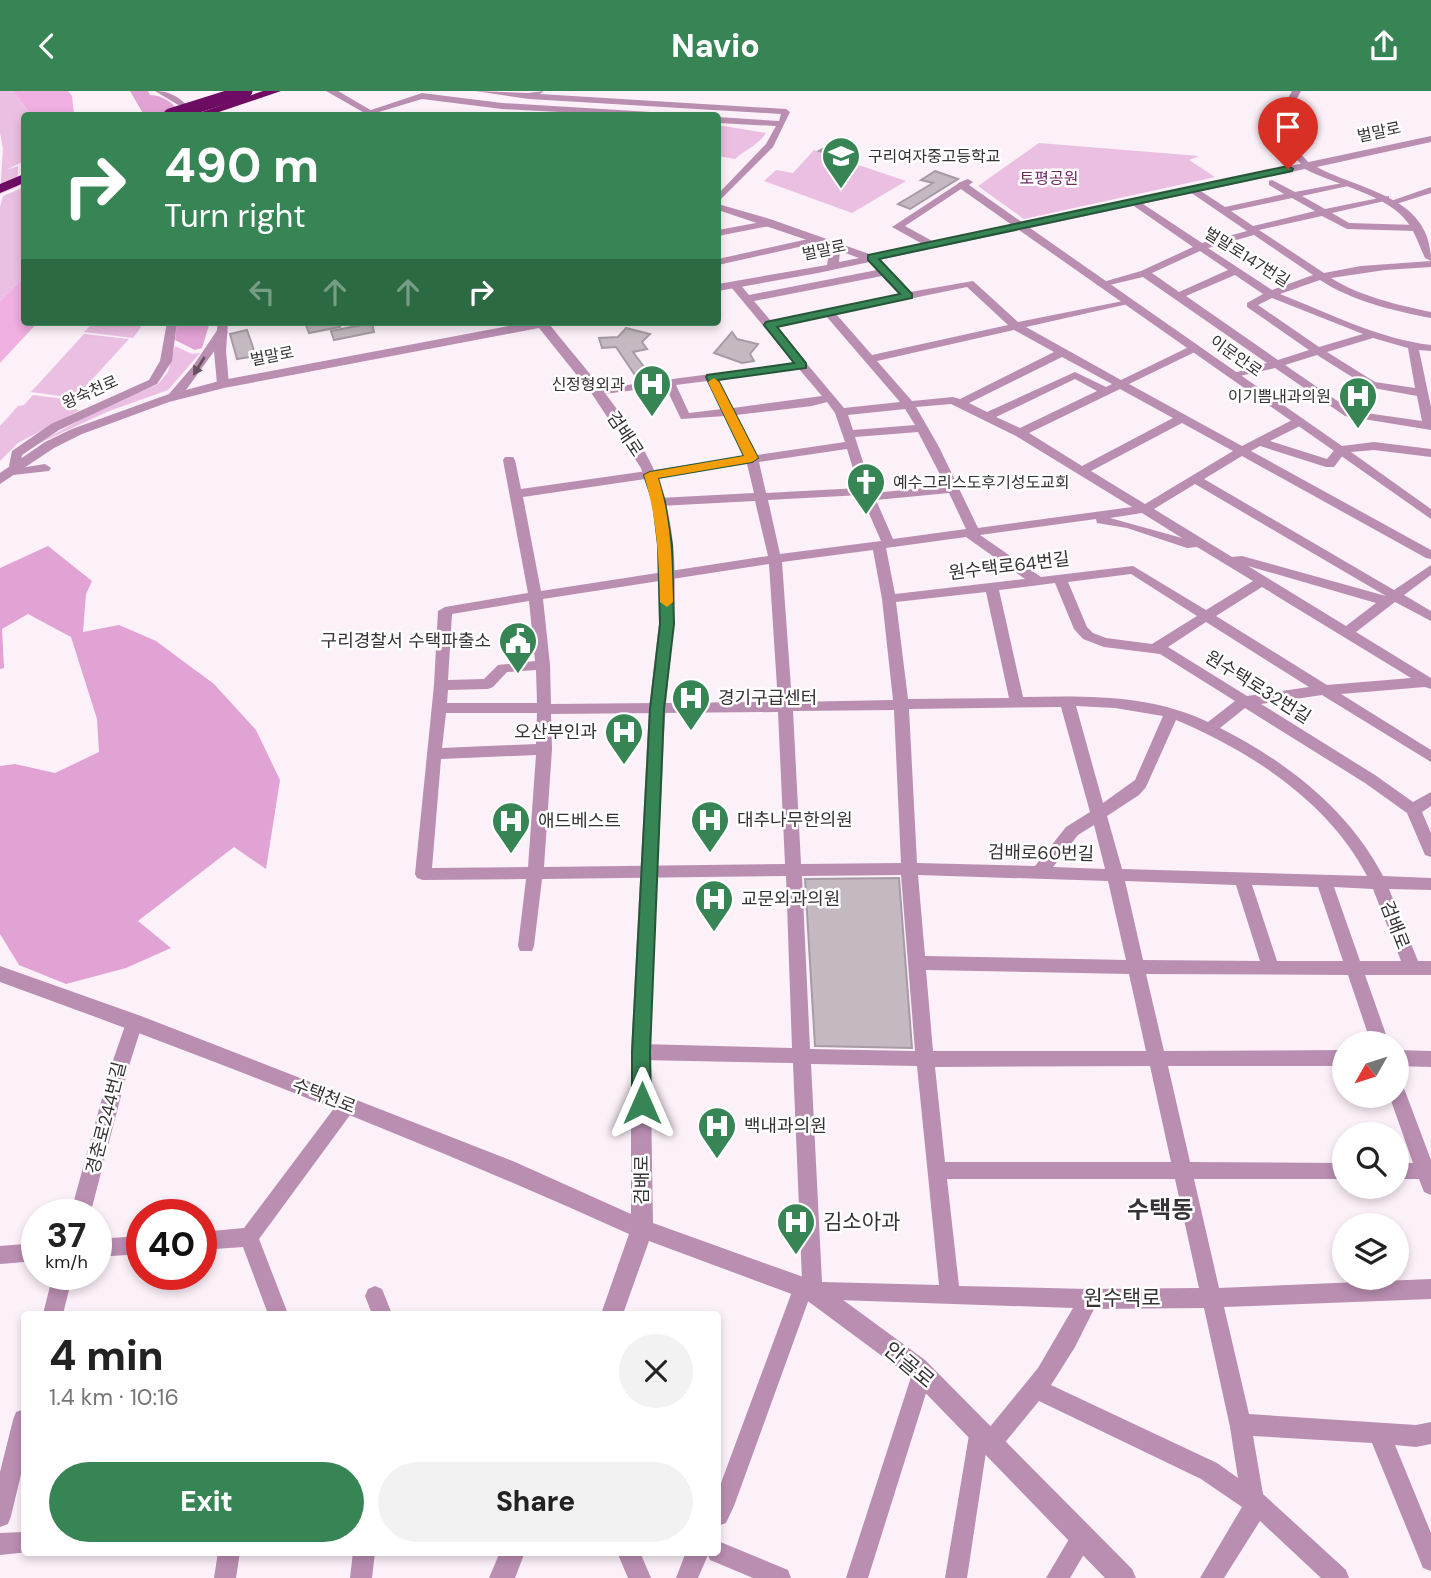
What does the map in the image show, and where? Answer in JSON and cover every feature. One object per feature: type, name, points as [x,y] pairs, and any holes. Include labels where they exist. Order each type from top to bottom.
[{"type":"highway","points":[[180,112],[246,91]]},
{"type":"highway","points":[[209,112],[275,91]]},
{"type":"highway","points":[[0,177],[21,168]]},
{"type":"highway","points":[[0,189],[21,179]]},
{"type":"street","points":[[159,91],[183,104],[189,112]]},
{"type":"street","points":[[331,91],[368,112]]},
{"type":"street","points":[[344,91],[370,112]]},
{"type":"street","points":[[378,112],[442,91]]},
{"type":"street","points":[[479,91],[786,112],[770,145],[721,196]]},
{"type":"street","points":[[529,96],[540,91]]},
{"type":"street","points":[[1297,91],[1286,113],[1287,136],[1293,140],[1292,152],[1306,165],[1345,184],[1390,200],[1412,220],[1431,258]]},
{"type":"street","points":[[422,96],[502,106],[601,112]]},
{"type":"street","points":[[721,120],[782,124]]},
{"type":"street","name":"벌말로","points":[[721,287],[834,266],[1431,139]]},
{"type":"street","points":[[1272,183],[1348,226],[1416,228]]},
{"type":"street","points":[[932,245],[897,227],[965,184]]},
{"type":"street","name":"이문안로","points":[[965,184],[1124,302],[1236,376],[1431,515]]},
{"type":"street","points":[[1224,210],[1345,184]]},
{"type":"street","points":[[1193,190],[1339,288],[1405,310],[1431,315]]},
{"type":"street","points":[[1101,284],[1145,273],[1200,247],[1253,230],[1320,212],[1431,190]]},
{"type":"street","name":"벌말로147번길","points":[[1133,202],[1269,293],[1373,334],[1413,347],[1431,348]]},
{"type":"street","points":[[721,208],[872,258],[908,296]]},
{"type":"street","points":[[721,232],[772,223]]},
{"type":"street","points":[[721,261],[817,240],[835,252],[834,266]]},
{"type":"street","points":[[1422,393],[1372,385],[1251,305],[1269,293],[1321,276],[1431,264]]},
{"type":"street","points":[[1178,296],[1235,271]]},
{"type":"street","points":[[747,299],[886,272]]},
{"type":"street","points":[[1145,273],[1349,414],[1430,426],[1413,347]]},
{"type":"street","points":[[770,325],[969,283],[1017,327],[1431,555]]},
{"type":"street","points":[[735,285],[841,412],[884,544],[901,704],[916,964],[950,1293]]},
{"type":"street","points":[[869,359],[1124,302]]},
{"type":"street","points":[[829,313],[909,405],[953,489],[971,532],[1038,581]]},
{"type":"street","name":"왕숙천로","points":[[8,473],[16,454],[55,428],[153,381],[162,373],[168,359],[172,326]]},
{"type":"street","name":"벌말로","points":[[8,473],[88,428],[172,397],[223,384],[523,326]]},
{"type":"street","name":"검배로","points":[[547,326],[627,435],[650,475],[659,502],[666,574],[667,624],[657,709],[641,1052],[642,1229],[613,1311]]},
{"type":"street","points":[[223,327],[220,351],[223,384]]},
{"type":"street","points":[[172,397],[198,368],[223,327]]},
{"type":"street","points":[[1236,376],[1373,334]]},
{"type":"street","points":[[1020,433],[1195,348]]},
{"type":"street","points":[[961,403],[1063,352]]},
{"type":"street","points":[[597,392],[802,365]]},
{"type":"street","points":[[1024,372],[1051,387]]},
{"type":"street","points":[[988,416],[1075,375],[1106,391]]},
{"type":"street","points":[[711,377],[752,458],[775,560],[802,1058],[807,1290],[721,1508]]},
{"type":"street","points":[[669,383],[685,417],[812,403],[829,398]]},
{"type":"street","points":[[841,412],[953,400],[961,403],[1020,433],[1429,683]]},
{"type":"street","points":[[1081,471],[1182,418]]},
{"type":"street","points":[[545,749],[434,754],[445,611],[666,574],[1145,509],[1242,451],[1298,422]]},
{"type":"street","points":[[515,495],[650,475],[922,428]]},
{"type":"street","points":[[1259,442],[1330,464],[1340,451],[1353,446],[1431,453]]},
{"type":"street","points":[[509,460],[534,596],[543,665],[545,709],[545,749],[536,873],[526,946]]},
{"type":"street","points":[[8,473],[45,468]]},
{"type":"street","points":[[1195,479],[1390,599],[1431,617]]},
{"type":"street","points":[[659,502],[953,489]]},
{"type":"street","points":[[1082,517],[1129,525],[1216,553],[1390,599]]},
{"type":"street","points":[[1345,633],[1431,569]]},
{"type":"street","name":"원수택로64번길","points":[[889,599],[1133,570]]},
{"type":"street","name":"원수택로32번길","points":[[1133,570],[1431,757]]},
{"type":"street","name":"원수택로32번길","points":[[1060,579],[1081,629],[1087,636],[1104,642],[1156,647],[1370,779],[1413,810]]},
{"type":"street","points":[[1156,647],[1262,581]]},
{"type":"street","points":[[992,587],[1017,702]]},
{"type":"street","points":[[441,685],[488,684],[503,668],[543,665]]},
{"type":"street","points":[[1209,729],[1244,702],[1326,690],[1429,683]]},
{"type":"street","points":[[1067,701],[1115,874],[1240,1424],[1254,1510],[1211,1578]]},
{"type":"street","points":[[438,708],[657,709],[1067,701],[1134,705],[1171,713],[1209,729],[1236,743],[1297,785],[1348,833],[1379,883]]},
{"type":"street","points":[[1039,873],[1072,831],[1134,791],[1141,783],[1171,713]]},
{"type":"street","name":"검배로60번길","points":[[434,754],[423,874],[909,869],[1431,884]]},
{"type":"street","points":[[1431,798],[1413,810],[1431,851]]},
{"type":"street","points":[[1242,878],[1271,967]]},
{"type":"street","points":[[1324,881],[1376,1031]]},
{"type":"street","name":"검배로","points":[[1379,883],[1412,968]]},
{"type":"street","points":[[916,964],[1431,968]]},
{"type":"street","name":"수택천로","points":[[0,974],[134,1022],[347,1105],[518,1173],[642,1229]]},
{"type":"street","name":"경춘로244번길","points":[[85,1199],[101,1143],[119,1061],[134,1022]]},
{"type":"street","points":[[641,1052],[802,1058],[1332,1058]]},
{"type":"street","points":[[1409,1058],[1431,1059]]},
{"type":"street","points":[[217,1240],[249,1237],[347,1105]]},
{"type":"street","points":[[1403,1108],[1429,1176],[1409,1173]]},
{"type":"street","points":[[937,1170],[1332,1171]]},
{"type":"street","name":"안골로","points":[[642,1229],[807,1290],[922,1374],[1123,1578]]},
{"type":"street","points":[[249,1237],[277,1311]]},
{"type":"street","points":[[0,1255],[21,1253]]},
{"type":"street","name":"원수택로","points":[[807,1290],[1087,1299],[1211,1298],[1431,1289]]},
{"type":"street","points":[[54,1311],[59,1290]]},
{"type":"street","points":[[956,1578],[985,1437],[1037,1389],[1070,1340],[1087,1299]]},
{"type":"street","points":[[858,1578],[922,1374]]},
{"type":"street","points":[[1037,1389],[1209,1471],[1252,1500],[1338,1578]]},
{"type":"street","points":[[1240,1424],[1416,1436],[1431,1433]]},
{"type":"street","points":[[0,1516],[21,1432]]},
{"type":"street","points":[[1379,1433],[1431,1560]]},
{"type":"street","points":[[1057,1578],[1083,1538]]},
{"type":"street","points":[[0,1544],[21,1543]]},
{"type":"street","points":[[721,1553],[780,1578]]},
{"type":"street","points":[[225,1578],[228,1556]]},
{"type":"street","points":[[361,1578],[364,1556]]},
{"type":"street","points":[[502,1578],[511,1556]]},
{"type":"street","points":[[630,1556],[640,1578]]},
{"type":"street","points":[[687,1578],[696,1556]]},
{"type":"green space","points":[[0,91],[13,91],[29,112],[21,112],[21,162],[6,170],[18,166],[17,187],[0,194],[3,149],[0,133]]},
{"type":"green space","points":[[721,126],[766,133],[759,141],[735,159],[721,157]]},
{"type":"green space","name":"토평공원","points":[[1039,143],[1199,156],[1189,160],[1215,177],[1024,219],[978,186]]},
{"type":"green space","points":[[814,150],[906,181],[852,213],[764,181],[776,170],[793,173]]},
{"type":"green space","points":[[21,188],[21,280],[0,301],[0,207],[3,196]]},
{"type":"green space","points":[[90,326],[141,327],[133,338],[84,332]]},
{"type":"green space","points":[[84,334],[129,339],[75,398],[31,392]]},
{"type":"green space","points":[[175,346],[192,354],[200,353],[168,390],[109,411],[31,447],[102,408],[158,384],[168,372]]},
{"type":"green space","points":[[33,395],[64,399],[78,411],[18,443],[0,461],[0,426],[18,406],[24,405]]},
{"type":"shaded area","points":[[13,91],[68,91],[72,96],[74,112],[29,112]]},
{"type":"shaded area","points":[[130,91],[148,91],[150,95],[164,98],[179,112],[142,112]]},
{"type":"shaded area","points":[[21,280],[21,326],[34,326],[0,363],[0,301]]},
{"type":"shaded area","points":[[177,326],[209,326],[202,348],[195,350],[175,340]]},
{"type":"shaded area","points":[[48,546],[92,581],[86,594],[83,632],[119,625],[156,641],[214,684],[256,730],[280,780],[266,869],[234,847],[138,921],[171,948],[126,968],[66,984],[19,965],[0,934],[0,766],[15,764],[55,773],[99,752],[97,719],[71,637],[28,614],[2,629],[4,668],[0,669],[0,568]]},
{"type":"building","points":[[839,139],[853,144],[834,156],[819,151]]},
{"type":"building","points":[[935,171],[958,179],[910,209],[898,204],[933,183],[921,180]]},
{"type":"building","points":[[306,326],[340,326],[340,327],[309,333]]},
{"type":"building","points":[[373,326],[374,332],[334,340],[331,331]]},
{"type":"building","points":[[626,328],[650,334],[642,342],[647,349],[633,352],[650,375],[637,378],[616,347],[602,348],[599,338],[618,337]]},
{"type":"building","points":[[247,330],[256,356],[237,359],[230,334]]},
{"type":"building","points":[[732,332],[737,339],[758,344],[750,354],[754,361],[742,363],[714,353]]},
{"type":"building","points":[[899,878],[912,1048],[815,1046],[805,879]]},
{"type":"slow traffic","points":[[667,602],[665,545],[659,502],[650,475],[752,458],[714,382]]},
{"type":"place","name":"구리여자중고등학교","points":[[841,190]]},
{"type":"place","name":"신정형외과","points":[[652,418]]},
{"type":"place","name":"이기쁨내과의원","points":[[1358,430]]},
{"type":"place","name":"예수그리스도후기성도교회","points":[[866,516]]},
{"type":"place","name":"구리경찰서 수택파출소","points":[[518,675]]},
{"type":"place","name":"경기구급센터","points":[[691,732]]},
{"type":"place","name":"오산부인과","points":[[624,766]]},
{"type":"place","name":"대추나무한의원","points":[[710,854]]},
{"type":"place","name":"애드베스트","points":[[511,855]]},
{"type":"place","name":"교문외과의원","points":[[714,933]]},
{"type":"place","name":"백내과의원","points":[[717,1160]]},
{"type":"place","name":"김소아과","points":[[796,1256]]},
{"type":"district","name":"수택동","points":[[1160,1209]]},
{"type":"route","points":[[642,1103],[641,1052],[657,709],[667,624],[665,545],[659,502],[650,475],[752,458],[711,377],[802,365],[770,325],[908,296],[872,258],[1288,169]]}]
